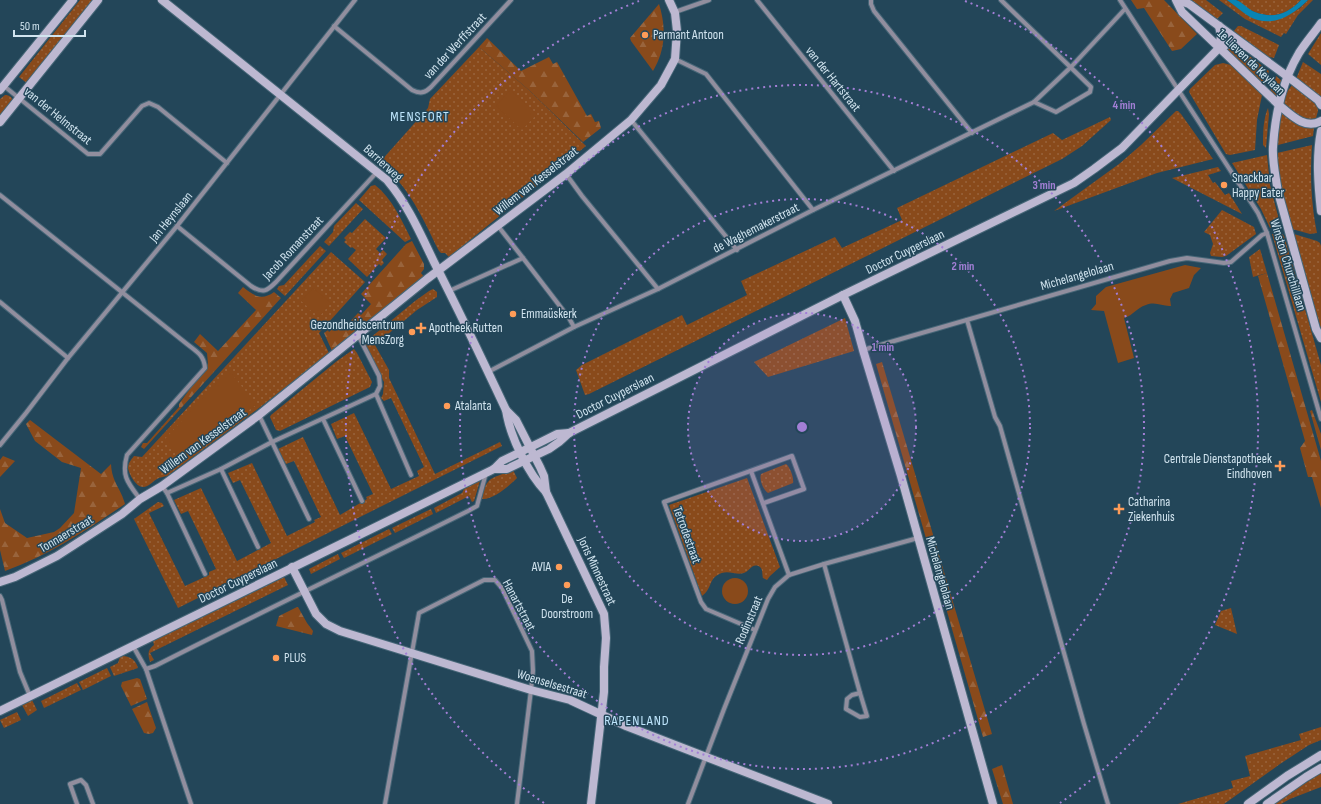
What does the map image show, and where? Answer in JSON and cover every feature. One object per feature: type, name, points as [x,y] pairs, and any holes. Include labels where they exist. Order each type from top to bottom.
[{"type":"street","points":[[2,88],[73,0]]},
{"type":"street","points":[[0,122],[98,0]]},
{"type":"street","name":"Barrierweg","points":[[162,0],[387,180],[403,200],[449,291],[506,410],[508,425],[525,460]]},
{"type":"street","name":"Jan Heynslaan","points":[[0,445],[26,414],[68,358],[177,226],[356,0]]},
{"type":"street","name":"van der Werffstraat","points":[[334,26],[412,90],[422,92],[431,87],[511,0]]},
{"type":"street","name":"Willem van Kesselstraat","points":[[140,498],[162,486],[259,415],[439,271],[566,174],[631,120],[661,85],[675,59],[677,30],[675,13],[669,0]]},
{"type":"street","points":[[675,13],[709,0]]},
{"type":"street","name":"van der Hartstraat","points":[[757,0],[894,171]]},
{"type":"street","points":[[871,0],[874,11],[972,133]]},
{"type":"street","points":[[1001,0],[1091,87],[1090,92],[1056,112],[1034,102]]},
{"type":"street","points":[[1120,0],[1179,90]]},
{"type":"street","name":"1e Lieven de Keylaan","points":[[1176,0],[1189,4],[1288,77],[1318,100],[1321,105]]},
{"type":"street","name":"1e Lieven de Keylaan","points":[[1176,0],[1182,12],[1279,105],[1302,122],[1315,124],[1321,121]]},
{"type":"street","name":"de Waghemakerstraat","points":[[488,372],[574,328],[658,289],[813,210],[1034,102],[1071,67],[1126,9]]},
{"type":"street","name":"Winston Churchilllaan","points":[[1321,23],[1298,54],[1288,77],[1279,105],[1273,148],[1275,177],[1283,211],[1316,329],[1321,338]]},
{"type":"street","points":[[1219,26],[1221,36],[1219,48]]},
{"type":"street","points":[[1219,48],[1230,43],[1245,46]]},
{"type":"street","name":"Doctor Cuyperslaan","points":[[490,471],[507,469],[534,456],[559,442],[569,433],[843,295],[1074,183],[1122,148],[1219,48]]},
{"type":"street","points":[[675,59],[706,74],[813,210]]},
{"type":"street","name":"van der Helmstraat","points":[[2,88],[20,98],[88,154],[100,154],[142,106],[149,103],[158,107],[227,163]]},
{"type":"street","name":"Winston Churchilllaan","points":[[1179,90],[1258,213],[1267,233],[1321,419]]},
{"type":"street","points":[[631,120],[737,250]]},
{"type":"street","points":[[1321,131],[1318,180],[1321,211]]},
{"type":"street","name":"Jacob Romanstraat","points":[[177,226],[251,286],[260,291],[268,290],[377,172]]},
{"type":"street","points":[[566,174],[582,196],[658,289]]},
{"type":"street","points":[[0,195],[122,292],[204,360],[205,368],[127,455],[124,465],[126,479],[140,498]]},
{"type":"street","points":[[498,226],[569,318],[574,328]]},
{"type":"street","name":"Michelangelolaan","points":[[863,350],[1170,261],[1187,258],[1224,263],[1231,262],[1267,233]]},
{"type":"street","points":[[449,291],[523,258]]},
{"type":"street","name":"Michelangelolaan","points":[[843,295],[855,321],[994,804]]},
{"type":"street","points":[[0,302],[68,358]]},
{"type":"street","points":[[967,320],[995,417],[1000,426],[1108,804]]},
{"type":"street","points":[[358,335],[379,376],[380,386],[376,394],[411,475]]},
{"type":"street","name":"Willem van Kesselstraat","points":[[167,494],[221,469],[272,442],[376,394]]},
{"type":"street","name":"Barrierweg","points":[[506,410],[516,420],[534,456]]},
{"type":"street","name":"Willem van Kesselstraat","points":[[259,415],[309,519]]},
{"type":"street","points":[[323,419],[362,501]]},
{"type":"street","name":"Doctor Cuyperslaan","points":[[0,711],[490,471],[502,461],[530,447],[557,434],[569,433]]},
{"type":"street","name":"Joris Minnestraat","points":[[534,456],[544,476],[546,492]]},
{"type":"street","name":"Tetrodestraat","points":[[755,630],[706,609],[701,602],[664,502],[792,456],[804,489],[764,503]]},
{"type":"street","name":"Joris Minnestraat","points":[[525,460],[537,482],[546,492],[604,614],[606,638],[604,692],[591,804]]},
{"type":"street","points":[[221,469],[258,547]]},
{"type":"street","points":[[146,669],[155,666],[477,506],[490,471]]},
{"type":"street","points":[[751,471],[790,575]]},
{"type":"street","name":"Willem van Kesselstraat","points":[[162,486],[205,574]]},
{"type":"street","name":"Tonnaerstraat","points":[[0,582],[15,577],[57,556],[122,514],[140,498]]},
{"type":"street","name":"Rodinstraat","points":[[688,804],[755,630],[768,598],[775,587],[790,575],[918,538]]},
{"type":"street","points":[[824,564],[867,716],[860,717],[846,708],[847,699],[860,692]]},
{"type":"street","name":"Woenselsestraat","points":[[292,567],[316,614],[326,624],[340,631],[531,690],[570,700],[626,726],[828,804]]},
{"type":"street","name":"Hanartstraat","points":[[412,652],[419,613],[484,580],[495,580],[502,588],[532,651],[533,671],[531,690]]},
{"type":"street","points":[[0,596],[20,672],[30,696]]},
{"type":"street","points":[[133,646],[146,669],[191,804]]},
{"type":"street","points":[[385,804],[412,652]]},
{"type":"street","points":[[517,804],[531,690]]},
{"type":"street","points":[[1248,804],[1287,776],[1321,755]]},
{"type":"street","points":[[1267,804],[1321,768]]},
{"type":"street","points":[[77,804],[70,784],[81,780],[86,784],[93,804]]},
{"type":"green space","points":[[80,0],[96,0],[28,84],[19,77]]},
{"type":"green space","points":[[1131,0],[1164,0],[1197,34],[1181,49],[1172,51],[1144,8],[1137,9]]},
{"type":"green space","points":[[1191,0],[1206,0],[1223,13],[1217,19]]},
{"type":"green space","points":[[1219,0],[1227,0],[1249,16],[1258,20],[1268,21],[1299,9],[1308,0],[1313,0],[1298,15],[1286,34],[1284,33],[1281,37],[1245,19]]},
{"type":"green space","points":[[1237,0],[1301,0],[1285,12],[1268,15],[1253,11]]},
{"type":"green space","points":[[659,4],[663,21],[664,38],[657,63],[653,71],[630,38]]},
{"type":"green space","points":[[1238,26],[1241,26],[1279,45],[1274,58],[1265,56],[1233,32]]},
{"type":"green space","points":[[1321,33],[1321,65],[1308,54]]},
{"type":"green space","points":[[487,38],[521,71],[549,57],[553,64],[557,62],[587,116],[591,114],[595,122],[599,121],[601,128],[583,142],[530,91],[479,47]]},
{"type":"green space","points":[[1228,46],[1239,48],[1269,71],[1265,85],[1228,50]]},
{"type":"green space","points":[[479,47],[530,91],[586,146],[449,257],[445,253],[441,253],[439,251],[421,214],[408,193],[391,172],[380,162],[428,108],[430,99]]},
{"type":"green space","points":[[1303,62],[1321,74],[1321,99],[1296,79]]},
{"type":"green space","points":[[1223,63],[1231,65],[1262,95],[1257,120],[1255,150],[1230,155],[1226,154],[1189,92],[1190,89],[1215,65]]},
{"type":"green space","points":[[1276,76],[1283,82],[1277,98],[1270,91]]},
{"type":"green space","points":[[1292,85],[1317,104],[1318,111],[1316,118],[1307,119],[1302,117],[1294,113],[1283,103],[1286,93]]},
{"type":"green space","points":[[510,90],[537,114],[522,130],[496,106]]},
{"type":"green space","points":[[5,95],[10,96],[13,101],[0,119],[0,99]]},
{"type":"green space","points":[[1268,108],[1269,114],[1266,148],[1263,145],[1263,131]]},
{"type":"green space","points":[[1176,111],[1181,114],[1213,159],[1157,173],[1054,211],[1119,164]]},
{"type":"green space","points":[[1282,113],[1302,127],[1314,128],[1313,136],[1278,145],[1278,130]]},
{"type":"green space","points":[[1110,117],[1111,120],[1082,146],[1062,159],[585,395],[576,370],[582,365],[682,315],[687,325],[747,295],[741,281],[835,237],[842,248],[902,220],[897,208],[1053,133],[1062,140]]},
{"type":"green space","points":[[1312,145],[1311,167],[1313,211],[1317,233],[1310,234],[1292,229],[1279,172],[1277,153]]},
{"type":"green space","points":[[1267,155],[1270,185],[1279,220],[1276,226],[1270,228],[1261,209],[1232,163]]},
{"type":"green space","points":[[1218,167],[1221,171],[1208,175],[1213,183],[1215,182],[1225,195],[1229,193],[1242,214],[1172,178]]},
{"type":"green space","points":[[375,185],[387,196],[411,239],[405,242],[359,200],[371,186]]},
{"type":"green space","points":[[356,203],[363,209],[329,246],[324,242],[333,232],[334,226]]},
{"type":"green space","points":[[1222,210],[1254,227],[1256,234],[1226,256],[1211,256],[1210,253],[1213,244],[1210,235],[1204,232]]},
{"type":"green space","points":[[365,219],[386,238],[376,249],[380,253],[383,250],[387,254],[382,260],[384,263],[381,266],[379,264],[367,277],[348,259],[356,250],[344,242],[346,240],[344,238],[350,232],[352,233]]},
{"type":"green space","points":[[1281,233],[1284,236],[1321,365],[1321,402],[1272,234]]},
{"type":"green space","points":[[1294,234],[1317,241],[1321,246],[1321,329]]},
{"type":"green space","points":[[412,241],[424,264],[424,269],[421,273],[424,277],[332,351],[324,333],[328,330],[329,332],[332,329],[335,331],[339,328],[337,326],[340,323],[342,325],[344,323],[347,325],[358,313],[361,315],[371,304],[361,294],[406,244]]},
{"type":"green space","points":[[320,246],[326,251],[285,296],[277,289],[279,286],[284,285]]},
{"type":"green space","points":[[1260,249],[1267,273],[1253,277],[1249,257]]},
{"type":"green space","points":[[331,252],[365,282],[319,333],[329,353],[259,408],[167,476],[158,478],[145,487],[135,483],[128,468],[129,463],[134,456],[142,457]]},
{"type":"green space","points":[[1185,265],[1201,268],[1194,275],[1189,288],[1173,293],[1170,299],[1171,306],[1150,304],[1143,306],[1124,318],[1134,358],[1118,363],[1104,311],[1091,310],[1096,304],[1096,296],[1106,287]]},
{"type":"green space","points":[[1267,273],[1321,461],[1321,508],[1312,477],[1308,477],[1300,448],[1305,441],[1258,276]]},
{"type":"green space","points":[[243,287],[254,295],[262,297],[270,295],[274,292],[281,298],[144,449],[141,447],[143,443],[147,443],[179,407],[179,404],[208,364],[207,353],[194,342],[200,334],[218,351],[256,310],[238,293]]},
{"type":"green space","points":[[313,288],[331,303],[319,317],[311,310],[309,311],[306,309],[308,307],[301,301]]},
{"type":"green space","points":[[433,289],[437,292],[437,297],[417,310],[375,345],[389,370],[389,378],[435,474],[500,442],[502,446],[178,608],[134,519],[158,502],[162,503],[164,506],[149,513],[185,586],[209,575],[209,572],[216,569],[188,511],[181,514],[174,500],[201,488],[237,561],[271,543],[240,480],[233,483],[228,473],[252,463],[287,536],[315,522],[314,520],[321,517],[294,461],[286,464],[278,449],[303,437],[340,515],[367,499],[366,497],[373,494],[345,436],[337,439],[331,424],[354,413],[391,489],[419,476],[417,471],[424,467],[391,398],[384,401],[381,398],[383,394],[384,382],[364,343],[415,301]]},
{"type":"green space","points":[[845,318],[854,351],[768,377],[754,362]]},
{"type":"green space","points":[[354,349],[372,382],[370,387],[280,431],[276,430],[270,417],[271,415]]},
{"type":"green space","points":[[882,362],[992,734],[983,737],[876,364]]},
{"type":"green space","points":[[229,370],[256,405],[184,458],[164,440]]},
{"type":"green space","points":[[1312,410],[1321,434],[1321,450],[1310,411]]},
{"type":"green space","points":[[30,420],[101,474],[111,464],[113,476],[125,504],[82,533],[38,557],[5,571],[0,550],[0,509],[5,523],[27,538],[54,532],[60,528],[74,513],[81,468],[62,462],[35,441],[26,424]]},
{"type":"green space","points":[[3,456],[15,461],[0,477],[0,460]]},
{"type":"green space","points":[[786,464],[793,478],[793,483],[768,493],[762,484],[761,474]]},
{"type":"green space","points":[[513,470],[517,478],[514,481],[496,495],[482,499],[488,482],[495,477]]},
{"type":"green space","points":[[747,478],[780,567],[767,580],[763,578],[762,569],[757,566],[753,566],[741,574],[727,572],[720,574],[712,580],[707,591],[702,596],[669,505]]},
{"type":"green space","points":[[480,481],[474,501],[472,502],[469,496],[436,513],[434,508],[462,493],[465,487]]},
{"type":"green space","points":[[431,509],[433,514],[395,533],[392,528]]},
{"type":"green space","points":[[389,529],[392,534],[344,558],[341,553]]},
{"type":"green space","points":[[338,554],[340,559],[311,574],[309,569]]},
{"type":"green space","points":[[284,577],[288,585],[150,653],[154,660],[150,662],[149,653],[150,649],[154,645],[153,641]]},
{"type":"green space","points":[[735,578],[744,582],[748,591],[744,600],[735,604],[726,600],[722,591],[726,582]]},
{"type":"green space","points":[[297,607],[313,631],[312,635],[276,626],[279,616]]},
{"type":"green space","points":[[1231,608],[1237,634],[1215,625],[1221,611]]},
{"type":"green space","points":[[122,656],[132,659],[138,668],[114,676],[110,667],[118,663],[120,657]]},
{"type":"green space","points":[[107,668],[111,676],[83,690],[79,682]]},
{"type":"green space","points":[[137,678],[140,679],[147,699],[131,706],[121,686],[122,682]]},
{"type":"green space","points":[[77,683],[81,690],[44,708],[41,701]]},
{"type":"green space","points":[[32,700],[37,710],[28,716],[22,705]]},
{"type":"green space","points":[[147,702],[156,728],[153,733],[149,734],[144,733],[132,709]]},
{"type":"green space","points":[[17,712],[21,720],[4,728],[0,720]]},
{"type":"green space","points":[[1321,727],[1321,740],[1309,745],[1280,764],[1224,804],[1178,804],[1233,788],[1231,781],[1250,776],[1245,756],[1301,740],[1299,734]]},
{"type":"green space","points":[[1002,765],[1013,804],[1003,804],[992,769]]},
{"type":"green space","points":[[1321,773],[1321,787],[1281,804],[1274,804],[1296,789]]},
{"type":"water","points":[[1227,0],[1236,0],[1241,2],[1252,11],[1274,15],[1291,9],[1301,0],[1308,0],[1295,11],[1281,19],[1266,21],[1250,17]]},
{"type":"place","name":"Parmant Antoon","points":[[645,35]]},
{"type":"place","name":"Snackbar Happy Eater","points":[[1224,185]]},
{"type":"place","name":"Emmaüskerk","points":[[513,314]]},
{"type":"place","name":"Apotheek Rutten","points":[[421,328]]},
{"type":"place","name":"Gezondheidscentrum MensZorg","points":[[412,332]]},
{"type":"place","name":"Atalanta","points":[[447,406]]},
{"type":"place","name":"Centrale Dienstapotheek Eindhoven","points":[[1280,466]]},
{"type":"place","name":"Catharina Ziekenhuis","points":[[1119,509]]},
{"type":"place","name":"AVIA","points":[[559,567]]},
{"type":"place","name":"De Doorstroom","points":[[567,585]]},
{"type":"place","name":"PLUS","points":[[276,658]]},
{"type":"district","name":"MENSFORT","points":[[420,116]]},
{"type":"district","name":"RAPENLAND","points":[[637,720]]}]
